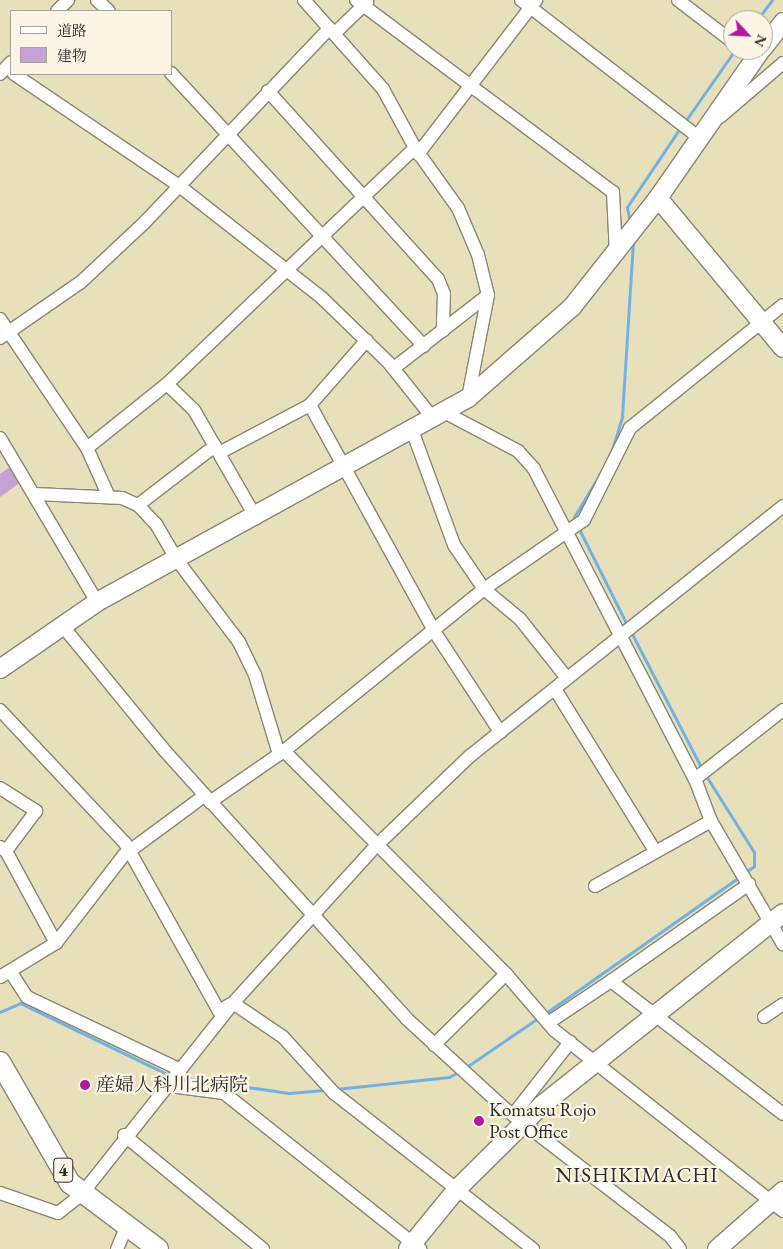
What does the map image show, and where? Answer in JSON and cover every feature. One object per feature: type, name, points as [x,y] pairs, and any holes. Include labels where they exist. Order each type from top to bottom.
[{"type":"main road","name":"4","points":[[0,1062],[81,1195],[158,1249]]},
{"type":"street","points":[[58,10],[68,0]]},
{"type":"street","points":[[97,0],[108,10]]},
{"type":"street","points":[[304,0],[383,90],[416,151],[458,208],[478,255],[488,295],[468,398]]},
{"type":"street","points":[[678,0],[723,35]]},
{"type":"street","points":[[5,336],[82,282],[268,91],[363,2],[613,192],[621,248]]},
{"type":"street","points":[[87,448],[167,384],[288,273],[364,197],[416,151],[471,83],[529,2],[694,134]]},
{"type":"street","points":[[773,33],[783,22]]},
{"type":"street","points":[[0,669],[60,624],[347,468],[468,398],[572,307],[621,248],[658,198],[694,134],[749,60]]},
{"type":"street","points":[[694,134],[783,63]]},
{"type":"street","points":[[172,74],[228,131],[321,238],[424,346]]},
{"type":"street","points":[[16,75],[178,185],[288,273],[367,340],[438,414],[518,451],[534,469],[569,528],[695,779],[711,821],[747,883],[777,918],[783,944]]},
{"type":"street","points":[[268,91],[438,280],[444,294],[443,331]]},
{"type":"street","points":[[658,198],[783,348]]},
{"type":"street","points":[[394,368],[488,295]]},
{"type":"street","points":[[570,1042],[518,1119],[457,1189],[414,1247],[224,1093],[176,1078],[27,996],[5,974],[56,943],[110,869],[130,850],[281,753],[484,589],[569,528],[584,520],[630,428],[783,305]]},
{"type":"street","points":[[0,319],[5,336],[87,448],[109,497]]},
{"type":"street","points":[[138,505],[217,450],[310,405],[367,340]]},
{"type":"street","points":[[167,384],[194,410],[256,518]]},
{"type":"street","points":[[310,405],[347,468],[434,631],[500,732]]},
{"type":"street","points":[[412,430],[454,545],[484,589],[520,619],[567,678]]},
{"type":"street","points":[[0,438],[98,602]]},
{"type":"street","points":[[35,494],[109,497],[138,505],[156,524],[177,560],[239,642],[255,675],[281,753],[506,974],[545,1018],[570,1042],[779,1201],[726,1246]]},
{"type":"street","points":[[0,1193],[58,1213],[81,1195],[124,1135],[176,1078],[233,1003],[376,846],[500,732],[783,506]]},
{"type":"street","points":[[60,624],[207,799],[310,917],[434,1045],[462,1072],[518,1119],[670,1236],[680,1249]]},
{"type":"street","points":[[555,689],[654,851]]},
{"type":"street","points":[[0,710],[130,850],[219,1011],[233,1003]]},
{"type":"street","points":[[695,779],[783,710]]},
{"type":"street","points":[[0,788],[36,811],[3,850],[56,943]]},
{"type":"street","points":[[596,886],[654,851],[711,821]]},
{"type":"street","points":[[545,1018],[611,981],[747,883]]},
{"type":"street","points":[[518,1119],[597,1061],[777,918]]},
{"type":"street","points":[[434,1045],[506,974]]},
{"type":"street","points":[[611,981],[783,1114]]},
{"type":"street","points":[[233,1003],[283,1037],[334,1093],[533,1249]]},
{"type":"street","points":[[764,1018],[783,1004]]},
{"type":"street","points":[[124,1135],[263,1249]]},
{"type":"street","points":[[117,1249],[126,1228]]},
{"type":"building","points":[[10,467],[21,482],[0,497],[0,474]]},
{"type":"waterway","points":[[764,10],[772,0]]},
{"type":"waterway","points":[[684,123],[728,60]]},
{"type":"waterway","points":[[630,223],[627,207],[680,128]]},
{"type":"waterway","points":[[611,453],[622,416],[633,241]]},
{"type":"waterway","points":[[576,522],[574,517],[602,471]]},
{"type":"waterway","points":[[578,527],[628,627]]},
{"type":"waterway","points":[[631,632],[700,765]]},
{"type":"waterway","points":[[708,779],[754,852],[754,866],[746,872]]},
{"type":"waterway","points":[[543,1015],[741,876]]},
{"type":"waterway","points":[[0,1012],[20,1003],[171,1076]]},
{"type":"waterway","points":[[465,1068],[538,1018]]},
{"type":"waterway","points":[[336,1089],[449,1077],[460,1071]]},
{"type":"waterway","points":[[177,1077],[289,1093],[324,1090]]},
{"type":"place","name":"産婦人科川北病院","points":[[85,1085]]},
{"type":"place","name":"Komatsu Rojo Post Office","points":[[479,1121]]},
{"type":"district","name":"NISHIKIMACHI","points":[[637,1175]]}]
